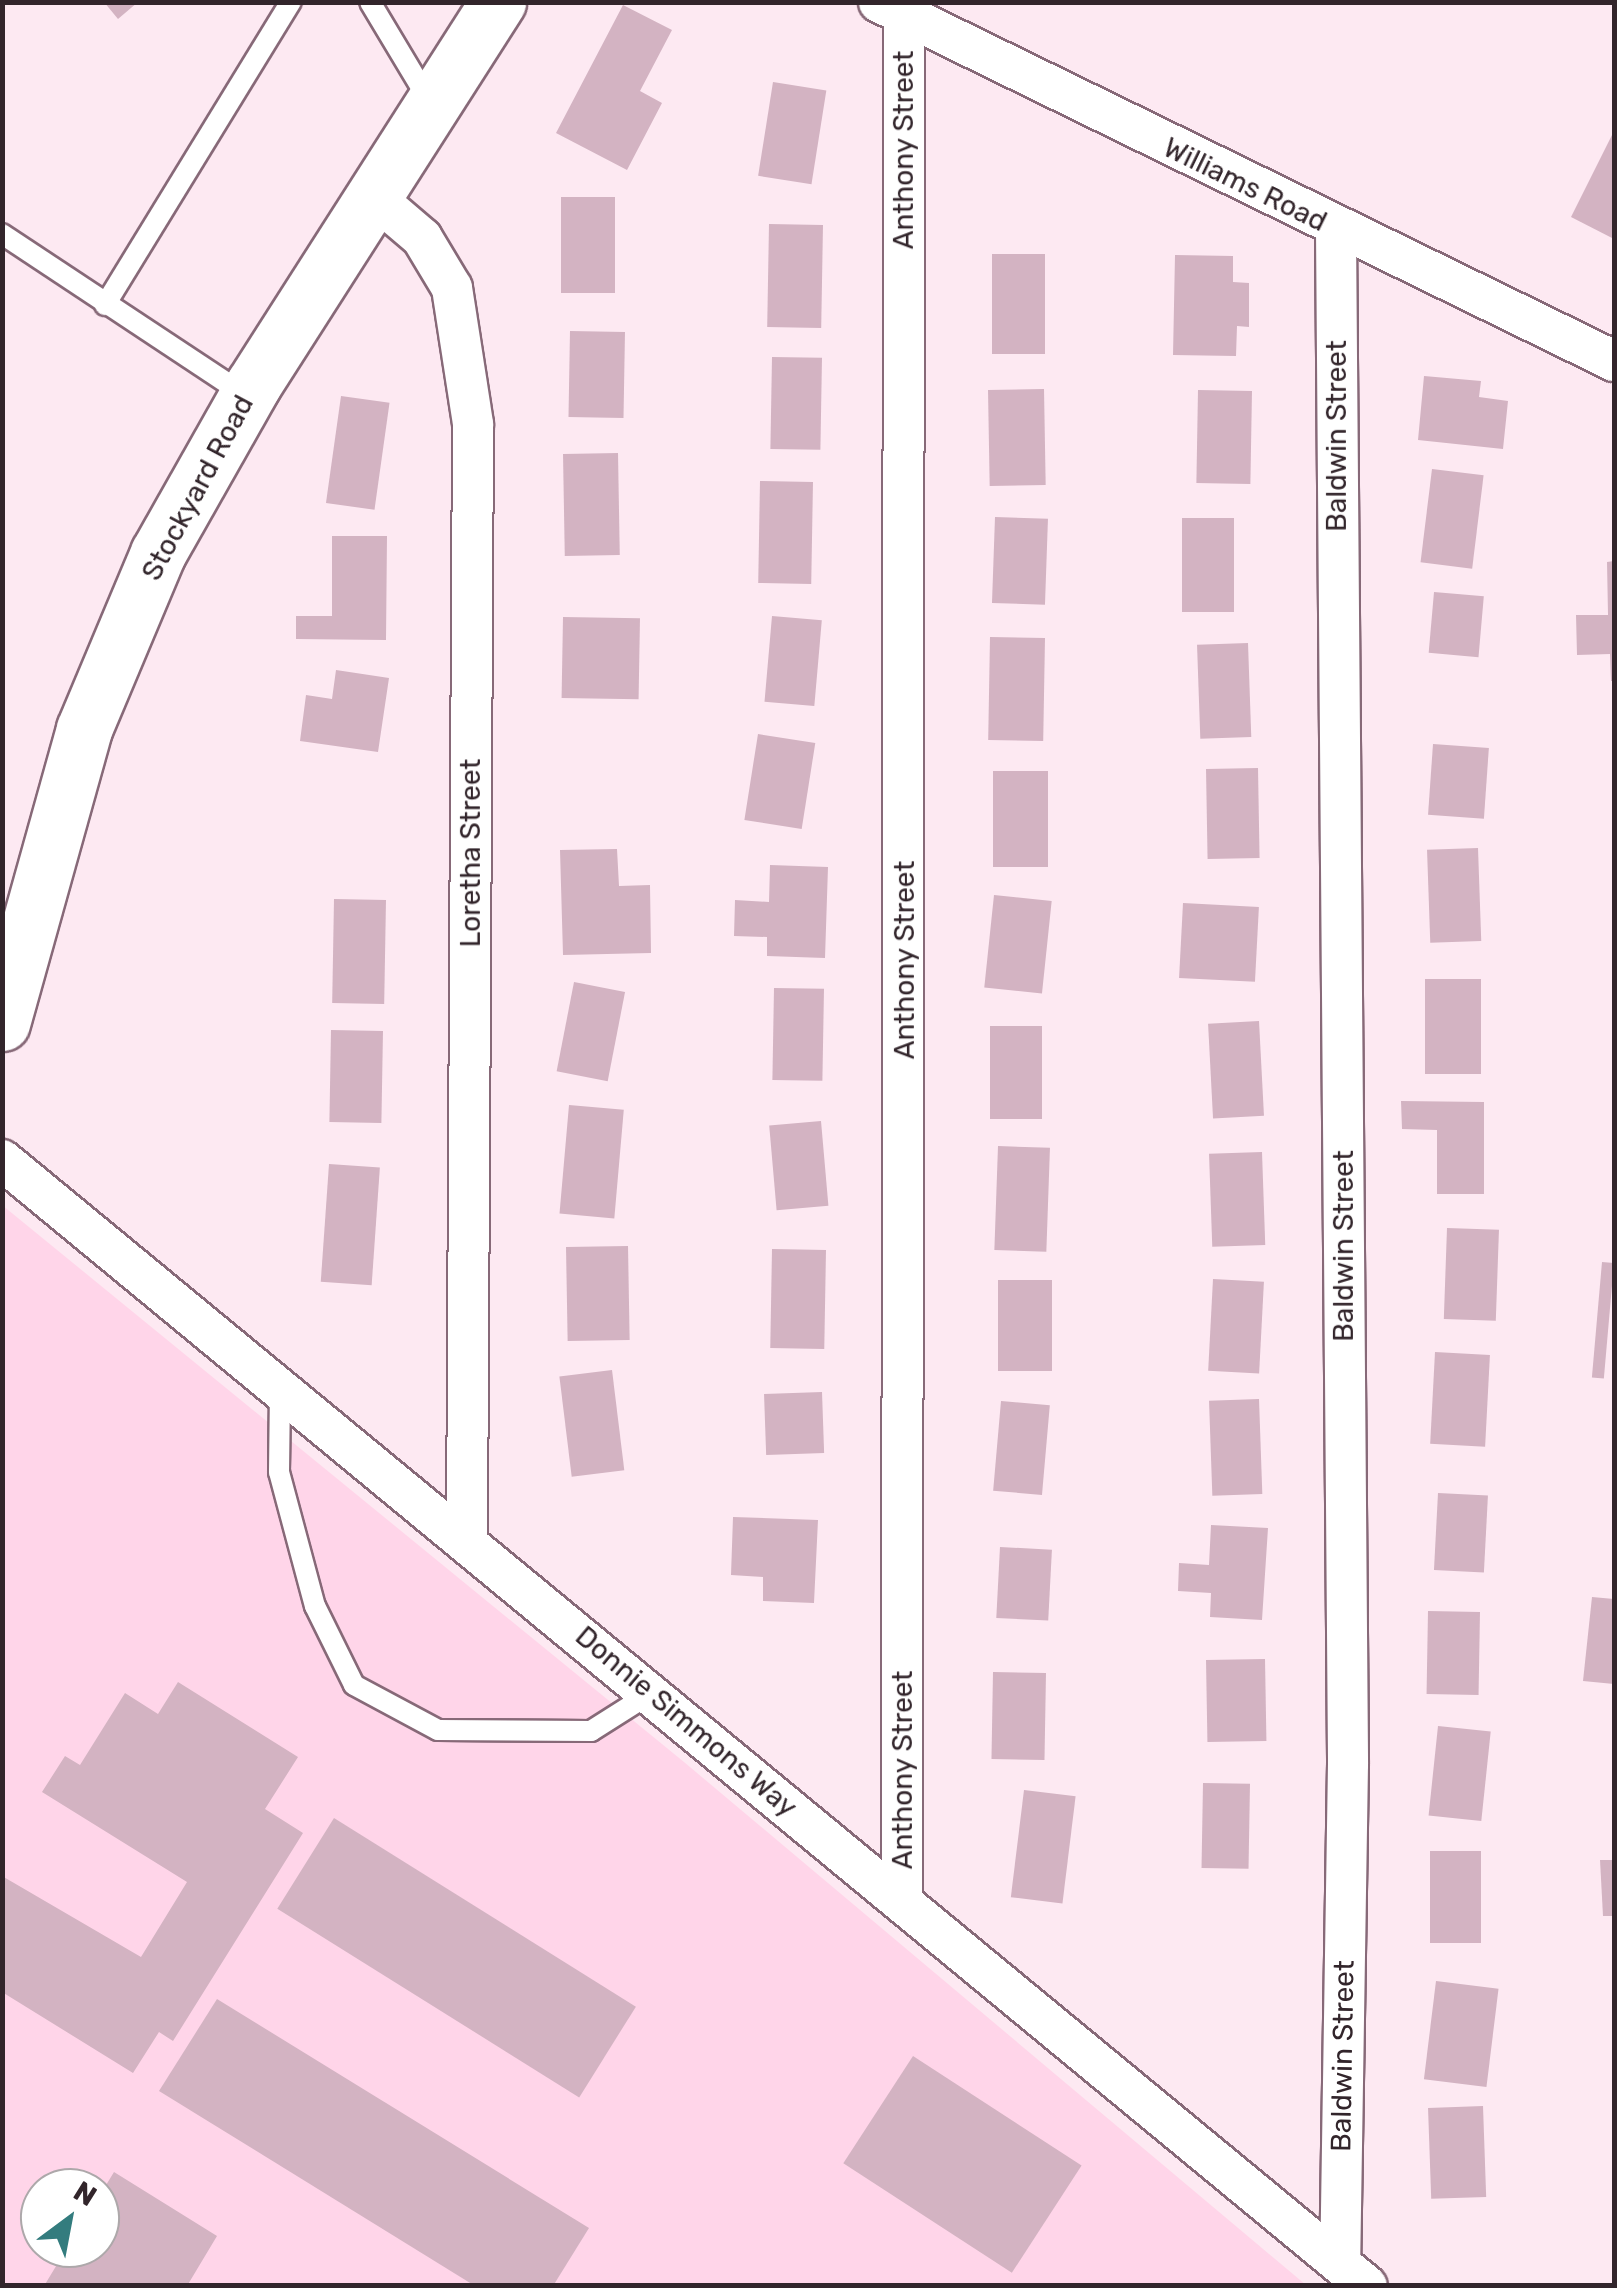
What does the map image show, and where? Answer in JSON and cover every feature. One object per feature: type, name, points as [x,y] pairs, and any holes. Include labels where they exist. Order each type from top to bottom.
[{"type":"street","name":"Stockyard Road","points":[[2,1023],[84,729],[158,554],[247,396],[498,2]]},
{"type":"street","name":"Williams Road","points":[[891,11],[1336,230],[1614,361]]},
{"type":"street","name":"Anthony Street","points":[[891,11],[902,1901]]},
{"type":"street","name":"Loretha Street","points":[[374,197],[422,238],[452,288],[473,424],[466,1540]]},
{"type":"street","name":"Baldwin Street","points":[[1336,230],[1354,2274]]},
{"type":"street","name":"Donnie Simmons Way","points":[[2,1160],[1354,2274]]},
{"type":"lane","points":[[105,305],[291,2]]},
{"type":"lane","points":[[370,2],[432,106]]},
{"type":"lane","points":[[2,234],[247,396]]},
{"type":"lane","points":[[280,1388],[279,1472],[315,1606],[354,1685],[438,1730],[591,1731],[651,1692]]},
{"type":"shaded area","points":[[2,1205],[684,1762],[1306,2285],[3,2285]]},
{"type":"building","points":[[104,2],[138,2],[118,19]]},
{"type":"building","points":[[623,5],[672,30],[640,91],[662,103],[627,170],[556,133]]},
{"type":"building","points":[[773,82],[826,90],[811,184],[758,176]]},
{"type":"building","points":[[1614,131],[1614,239],[1571,217]]},
{"type":"building","points":[[561,197],[615,197],[615,293],[561,293]]},
{"type":"building","points":[[769,224],[823,225],[821,328],[767,327]]},
{"type":"building","points":[[992,254],[1045,254],[1045,354],[992,354]]},
{"type":"building","points":[[1175,255],[1233,256],[1233,282],[1249,283],[1249,327],[1237,326],[1236,356],[1173,355]]},
{"type":"building","points":[[570,331],[625,332],[623,418],[568,417]]},
{"type":"building","points":[[772,357],[822,358],[820,450],[770,449]]},
{"type":"building","points":[[1424,376],[1481,381],[1479,397],[1508,401],[1503,449],[1418,440]]},
{"type":"building","points":[[1044,389],[1046,485],[990,486],[988,390]]},
{"type":"building","points":[[1198,390],[1252,391],[1250,484],[1196,483]]},
{"type":"building","points":[[341,396],[390,403],[374,510],[326,503]]},
{"type":"building","points":[[618,453],[620,555],[565,556],[563,454]]},
{"type":"building","points":[[1432,469],[1484,475],[1472,569],[1421,562]]},
{"type":"building","points":[[760,481],[813,482],[811,584],[758,583]]},
{"type":"building","points":[[995,517],[1048,519],[1045,605],[992,603]]},
{"type":"building","points":[[1182,518],[1234,518],[1234,612],[1182,612]]},
{"type":"building","points":[[332,536],[387,536],[386,640],[296,639],[296,616],[332,616]]},
{"type":"building","points":[[1614,561],[1611,681],[1610,654],[1577,655],[1576,615],[1608,615],[1607,562]]},
{"type":"building","points":[[1434,592],[1484,596],[1478,657],[1429,653]]},
{"type":"building","points":[[772,616],[822,620],[814,706],[765,702]]},
{"type":"building","points":[[563,617],[640,618],[639,699],[562,698]]},
{"type":"building","points":[[990,637],[1045,638],[1043,741],[988,740]]},
{"type":"building","points":[[1248,643],[1251,737],[1200,739],[1197,645]]},
{"type":"building","points":[[336,670],[389,678],[378,752],[300,741],[306,695],[332,699]]},
{"type":"building","points":[[758,734],[815,743],[802,829],[744,820]]},
{"type":"building","points":[[1433,744],[1489,748],[1484,819],[1428,815]]},
{"type":"building","points":[[1258,768],[1260,858],[1208,859],[1206,769]]},
{"type":"building","points":[[993,771],[1048,771],[1048,867],[993,867]]},
{"type":"building","points":[[1478,848],[1481,941],[1430,943],[1427,850]]},
{"type":"building","points":[[617,849],[619,886],[650,885],[651,953],[563,955],[560,850]]},
{"type":"building","points":[[770,865],[828,867],[825,958],[767,956],[767,937],[734,936],[735,900],[769,902]]},
{"type":"building","points":[[994,895],[1052,901],[1042,994],[984,987]]},
{"type":"building","points":[[334,899],[386,900],[384,1004],[332,1003]]},
{"type":"building","points":[[1183,903],[1259,907],[1255,982],[1179,978]]},
{"type":"building","points":[[1425,979],[1481,979],[1481,1074],[1425,1074]]},
{"type":"building","points":[[574,982],[625,992],[608,1081],[557,1071]]},
{"type":"building","points":[[774,988],[824,989],[822,1081],[772,1080]]},
{"type":"building","points":[[1259,1021],[1264,1116],[1213,1119],[1208,1024]]},
{"type":"building","points":[[990,1026],[1042,1026],[1042,1119],[990,1119]]},
{"type":"building","points":[[331,1030],[383,1031],[381,1123],[329,1122]]},
{"type":"building","points":[[1401,1101],[1484,1102],[1484,1194],[1437,1194],[1437,1130],[1402,1129]]},
{"type":"building","points":[[569,1105],[624,1110],[614,1218],[560,1214]]},
{"type":"building","points":[[821,1121],[828,1206],[777,1210],[769,1126]]},
{"type":"building","points":[[998,1146],[1050,1148],[1046,1252],[994,1250]]},
{"type":"building","points":[[1262,1152],[1265,1245],[1212,1247],[1209,1154]]},
{"type":"building","points":[[329,1164],[380,1168],[372,1285],[321,1282]]},
{"type":"building","points":[[1447,1228],[1499,1230],[1496,1321],[1444,1319]]},
{"type":"building","points":[[628,1246],[630,1340],[568,1341],[566,1247]]},
{"type":"building","points":[[772,1249],[826,1250],[824,1349],[770,1348]]},
{"type":"building","points":[[1602,1262],[1614,1263],[1604,1379],[1592,1378]]},
{"type":"building","points":[[1213,1279],[1264,1282],[1259,1374],[1208,1371]]},
{"type":"building","points":[[998,1280],[1052,1280],[1052,1371],[998,1371]]},
{"type":"building","points":[[1435,1352],[1490,1355],[1485,1447],[1430,1444]]},
{"type":"building","points":[[612,1370],[624,1470],[572,1477],[559,1376]]},
{"type":"building","points":[[822,1392],[824,1453],[766,1455],[764,1394]]},
{"type":"building","points":[[1259,1399],[1262,1494],[1212,1496],[1209,1401]]},
{"type":"building","points":[[1001,1401],[1050,1405],[1042,1495],[993,1491]]},
{"type":"building","points":[[1438,1493],[1488,1496],[1484,1573],[1434,1570]]},
{"type":"building","points":[[733,1517],[818,1520],[814,1603],[763,1601],[763,1577],[731,1575]]},
{"type":"building","points":[[1211,1525],[1268,1528],[1262,1620],[1210,1617],[1211,1593],[1178,1591],[1179,1563],[1209,1565]]},
{"type":"building","points":[[1000,1547],[1052,1550],[1048,1621],[996,1618]]},
{"type":"building","points":[[1592,1597],[1614,1599],[1614,1684],[1583,1681]]},
{"type":"building","points":[[1428,1611],[1480,1612],[1479,1695],[1427,1694]]},
{"type":"building","points":[[1265,1659],[1266,1741],[1207,1742],[1206,1660]]},
{"type":"building","points":[[993,1672],[1046,1673],[1044,1760],[991,1759]]},
{"type":"building","points":[[178,1682],[298,1757],[265,1809],[303,1833],[173,2041],[159,2032],[133,2073],[2,1992],[2,1876],[141,1957],[187,1882],[42,1792],[65,1756],[80,1765],[125,1693],[158,1714]]},
{"type":"building","points":[[1438,1726],[1491,1732],[1481,1821],[1429,1816]]},
{"type":"building","points":[[1203,1783],[1250,1784],[1249,1869],[1202,1868]]},
{"type":"building","points":[[1024,1790],[1076,1796],[1062,1904],[1011,1897]]},
{"type":"building","points":[[334,1818],[636,2007],[579,2097],[277,1909]]},
{"type":"building","points":[[1430,1851],[1481,1851],[1481,1943],[1430,1943]]},
{"type":"building","points":[[1600,1860],[1614,1860],[1614,1916],[1603,1916]]},
{"type":"building","points":[[1436,1981],[1499,1989],[1486,2087],[1424,2079]]},
{"type":"building","points":[[217,1999],[589,2228],[553,2286],[475,2286],[159,2091]]},
{"type":"building","points":[[913,2056],[1082,2165],[1012,2273],[843,2163]]},
{"type":"building","points":[[1483,2106],[1486,2197],[1431,2199],[1428,2108]]},
{"type":"building","points":[[120,2176],[217,2236],[187,2286],[44,2286],[55,2268],[120,2268]]}]
